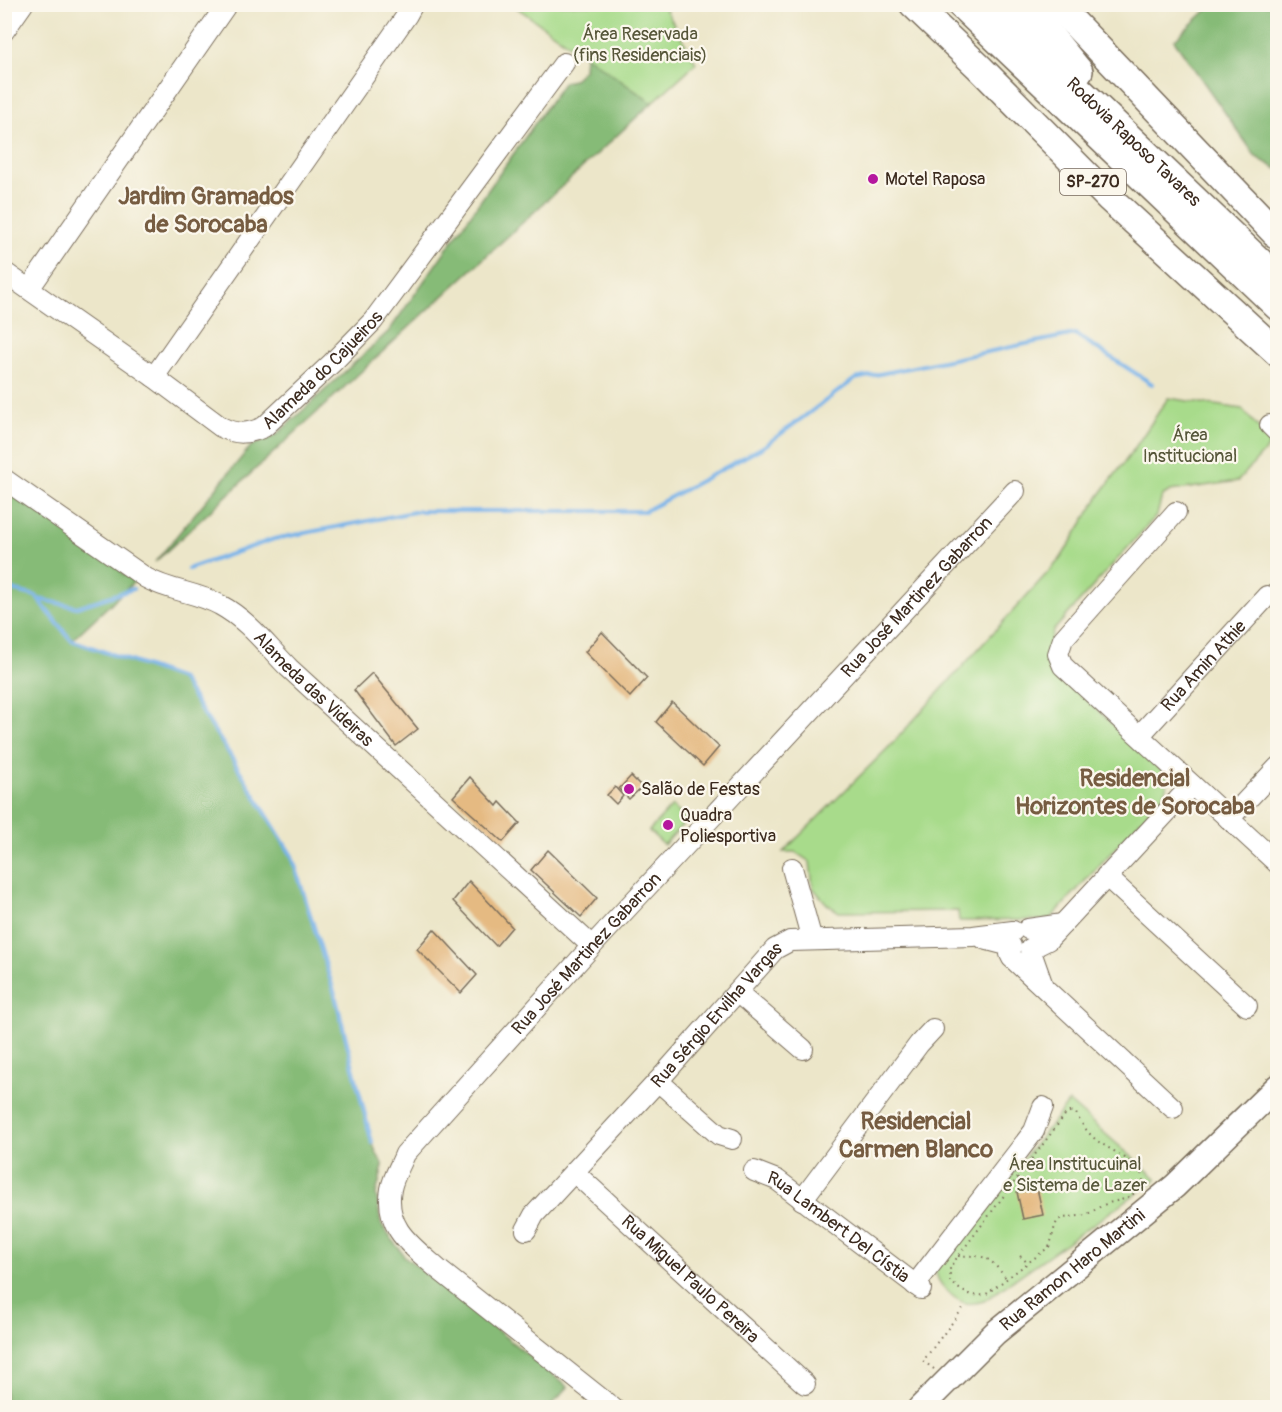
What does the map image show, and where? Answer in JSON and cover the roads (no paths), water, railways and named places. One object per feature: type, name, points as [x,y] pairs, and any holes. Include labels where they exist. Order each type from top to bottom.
[{"type":"highway","name":"SP-270","points":[[914,4],[1109,198],[1278,353]]},
{"type":"highway","name":"Rodovia Raposo Tavares","points":[[960,4],[1278,307]]},
{"type":"highway","name":"Rodovia Raposo Tavares","points":[[989,4],[1278,279]]},
{"type":"highway","points":[[1024,4],[1158,167]]},
{"type":"highway","points":[[1056,4],[1278,236]]},
{"type":"highway","points":[[1239,197],[1278,224]]},
{"type":"main road","name":"Rua Ramon Haro Martini","points":[[920,1407],[994,1333],[1175,1186],[1278,1086]]},
{"type":"street","points":[[4,31],[23,4]]},
{"type":"street","points":[[29,289],[227,4]]},
{"type":"street","points":[[154,377],[413,4]]},
{"type":"street","name":"Alameda do Cajueiros","points":[[4,272],[221,427],[232,432],[250,433],[264,427],[373,321],[564,63]]},
{"type":"street","name":"Alameda das Videiras","points":[[4,479],[146,578],[160,586],[220,604],[246,622],[289,668],[592,946]]},
{"type":"street","name":"Rua José Martinez Gabarron","points":[[613,1407],[411,1245],[393,1223],[390,1204],[391,1188],[405,1154],[592,946],[1015,491]]},
{"type":"street","points":[[1176,512],[1063,639],[1058,654],[1063,666],[1278,864]]},
{"type":"street","name":"Rua Amin Athie","points":[[1140,735],[1267,596]]},
{"type":"street","points":[[1229,819],[1278,767]]},
{"type":"street","points":[[1173,1108],[1010,954],[1020,939],[1048,940],[1192,785]]},
{"type":"street","points":[[792,868],[812,940]]},
{"type":"street","points":[[1107,876],[1247,1006]]},
{"type":"street","name":"Rua Sérgio Ervilha Vargas","points":[[526,1230],[534,1215],[658,1082],[775,949],[790,941],[812,940],[973,936],[1020,939]]},
{"type":"street","points":[[737,992],[803,1049]]},
{"type":"street","points":[[802,1200],[919,1044],[933,1029]]},
{"type":"street","points":[[658,1082],[719,1135],[732,1139]]},
{"type":"street","name":"Rua Lambert Del Cístia","points":[[754,1171],[777,1180],[918,1287],[1034,1131],[1043,1107]]},
{"type":"street","name":"Rua Miguel Paulo Pereira","points":[[574,1172],[805,1384]]},
{"type":"waterway","points":[[188,569],[274,539],[419,511],[645,511],[763,447],[855,379],[1075,334],[1152,384]]},
{"type":"waterway","points":[[4,583],[12,590],[36,596],[38,599],[77,607],[133,589]]},
{"type":"waterway","points":[[38,599],[71,640],[181,679],[230,755],[292,856],[335,995],[372,1143]]},
{"type":"place","name":"Motel Raposa","points":[[873,179]]},
{"type":"place","name":"Salão de Festas","points":[[629,789]]},
{"type":"place","name":"Quadra Poliesportiva","points":[[668,825]]},
{"type":"district","name":"Jardim Gramados de Sorocaba","points":[[206,210]]},
{"type":"district","name":"Residencial Horizontes de Sorocaba","points":[[1135,792]]},
{"type":"district","name":"Residencial Carmen Blanco","points":[[916,1135]]},
{"type":"park label","name":"Área Reservada (fins Residenciais)","points":[[640,44]]},
{"type":"park label","name":"Área Institucional","points":[[1190,445]]},
{"type":"park label","name":"Área Institucuinal e Sistema de Lazer","points":[[1075,1174]]}]
